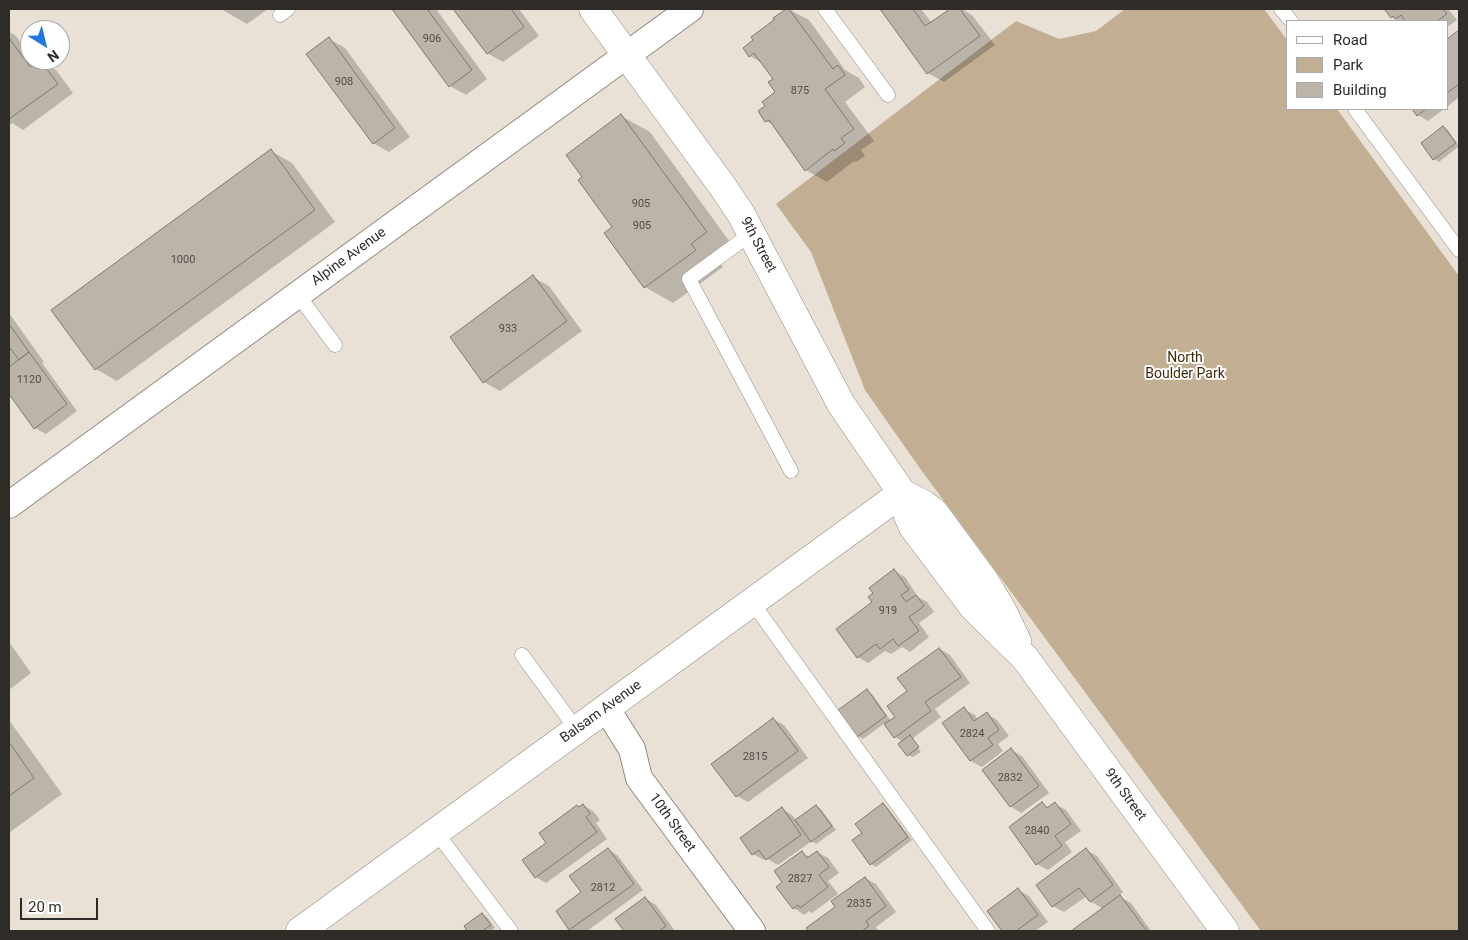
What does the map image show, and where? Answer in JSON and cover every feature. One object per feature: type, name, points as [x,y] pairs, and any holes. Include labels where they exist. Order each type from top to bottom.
[{"type":"street","name":"9th Street","points":[[593,9],[724,187],[752,234],[840,404],[902,493],[908,516],[919,534],[974,608],[1025,658],[1225,931]]},
{"type":"street","name":"Alpine Avenue","points":[[9,506],[690,9]]},
{"type":"street","name":"Balsam Avenue","points":[[300,931],[902,493]]},
{"type":"street","name":"10th Street","points":[[606,708],[632,750],[639,778],[752,931]]},
{"type":"lane","points":[[825,9],[888,95]]},
{"type":"lane","points":[[1281,9],[1290,20]]},
{"type":"lane","points":[[1356,110],[1459,250]]},
{"type":"lane","points":[[752,234],[689,279],[791,471]]},
{"type":"lane","points":[[298,295],[334,346]]},
{"type":"lane","points":[[752,602],[988,931]]},
{"type":"lane","points":[[522,655],[577,730]]},
{"type":"lane","points":[[436,832],[511,931]]},
{"type":"green space","name":"North Boulder Park","points":[[1125,9],[1264,9],[1286,39],[1286,110],[1338,110],[1459,276],[1459,931],[1261,931],[919,467],[865,390],[811,252],[776,204],[1016,21],[1059,39],[1096,31]]},
{"type":"building","points":[[392,9],[427,9],[472,70],[449,87]]},
{"type":"building","points":[[453,9],[511,9],[524,27],[487,54]]},
{"type":"building","points":[[786,9],[789,9],[833,69],[838,65],[845,75],[825,89],[854,129],[841,138],[845,143],[834,151],[833,149],[805,171],[769,120],[765,122],[758,111],[765,106],[762,102],[775,92],[768,82],[773,79],[754,53],[749,57],[743,48],[753,40],[751,37]]},
{"type":"building","points":[[880,9],[913,9],[925,26],[950,9],[960,9],[980,36],[927,74]]},
{"type":"building","points":[[1443,9],[1447,14],[1438,20],[1405,20],[1401,15],[1395,19],[1393,16],[1391,18],[1385,10]]},
{"type":"building","points":[[1459,30],[1459,84],[1448,92],[1448,38]]},
{"type":"building","points":[[329,37],[395,128],[373,144],[306,54]]},
{"type":"building","points":[[9,38],[20,53],[20,70],[48,70],[58,84],[9,119]]},
{"type":"building","points":[[1413,110],[1425,110],[1417,116]]},
{"type":"building","points":[[621,114],[707,232],[691,244],[696,250],[644,288],[604,233],[612,227],[578,180],[582,177],[566,155]]},
{"type":"building","points":[[1443,126],[1456,143],[1433,160],[1421,143]]},
{"type":"building","points":[[271,149],[315,210],[95,370],[51,310]]},
{"type":"building","points":[[533,275],[567,321],[483,383],[450,337]]},
{"type":"building","points":[[9,324],[29,352],[19,360],[11,349],[9,350]]},
{"type":"building","points":[[29,352],[67,404],[34,429],[9,394],[9,367]]},
{"type":"building","points":[[894,569],[909,590],[901,595],[906,602],[916,595],[924,606],[909,617],[919,631],[898,646],[893,639],[880,649],[876,644],[857,658],[836,629],[872,602],[868,597],[873,593],[869,588]]},
{"type":"building","points":[[939,648],[961,677],[925,702],[931,711],[894,738],[884,724],[895,717],[887,706],[907,691],[897,678]]},
{"type":"building","points":[[867,689],[886,716],[857,737],[838,710]]},
{"type":"building","points":[[964,707],[974,721],[987,712],[999,730],[988,738],[993,745],[970,761],[942,723]]},
{"type":"building","points":[[773,718],[798,751],[736,797],[711,764]]},
{"type":"building","points":[[910,735],[919,747],[907,756],[898,744]]},
{"type":"building","points":[[9,742],[34,778],[9,796]]},
{"type":"building","points":[[1011,748],[1039,786],[1010,807],[982,770]]},
{"type":"building","points":[[1042,802],[1047,808],[1055,802],[1071,824],[1055,836],[1062,846],[1036,865],[1009,827]]},
{"type":"building","points":[[883,803],[908,837],[870,865],[852,840],[862,833],[855,824]]},
{"type":"building","points":[[583,804],[590,814],[586,817],[597,832],[535,878],[522,860],[546,843],[539,833],[577,805],[579,807]]},
{"type":"building","points":[[816,805],[832,826],[811,842],[795,820]]},
{"type":"building","points":[[782,807],[801,835],[766,860],[759,850],[752,855],[740,838]]},
{"type":"building","points":[[608,848],[634,884],[569,930],[556,911],[581,892],[569,876]]},
{"type":"building","points":[[1086,848],[1113,885],[1090,902],[1079,888],[1052,907],[1036,885]]},
{"type":"building","points":[[802,851],[807,858],[817,851],[829,867],[819,875],[828,887],[800,908],[798,905],[793,909],[776,887],[782,882],[774,871]]},
{"type":"building","points":[[865,877],[886,906],[866,921],[869,926],[862,931],[808,931],[806,928],[835,907],[831,901]]},
{"type":"building","points":[[1018,888],[1038,915],[1016,931],[1002,931],[987,911]]},
{"type":"building","points":[[1120,895],[1146,930],[1071,931]]},
{"type":"building","points":[[645,897],[666,926],[659,931],[624,931],[615,919]]},
{"type":"building","points":[[482,913],[491,925],[482,931],[467,931],[464,926]]}]
